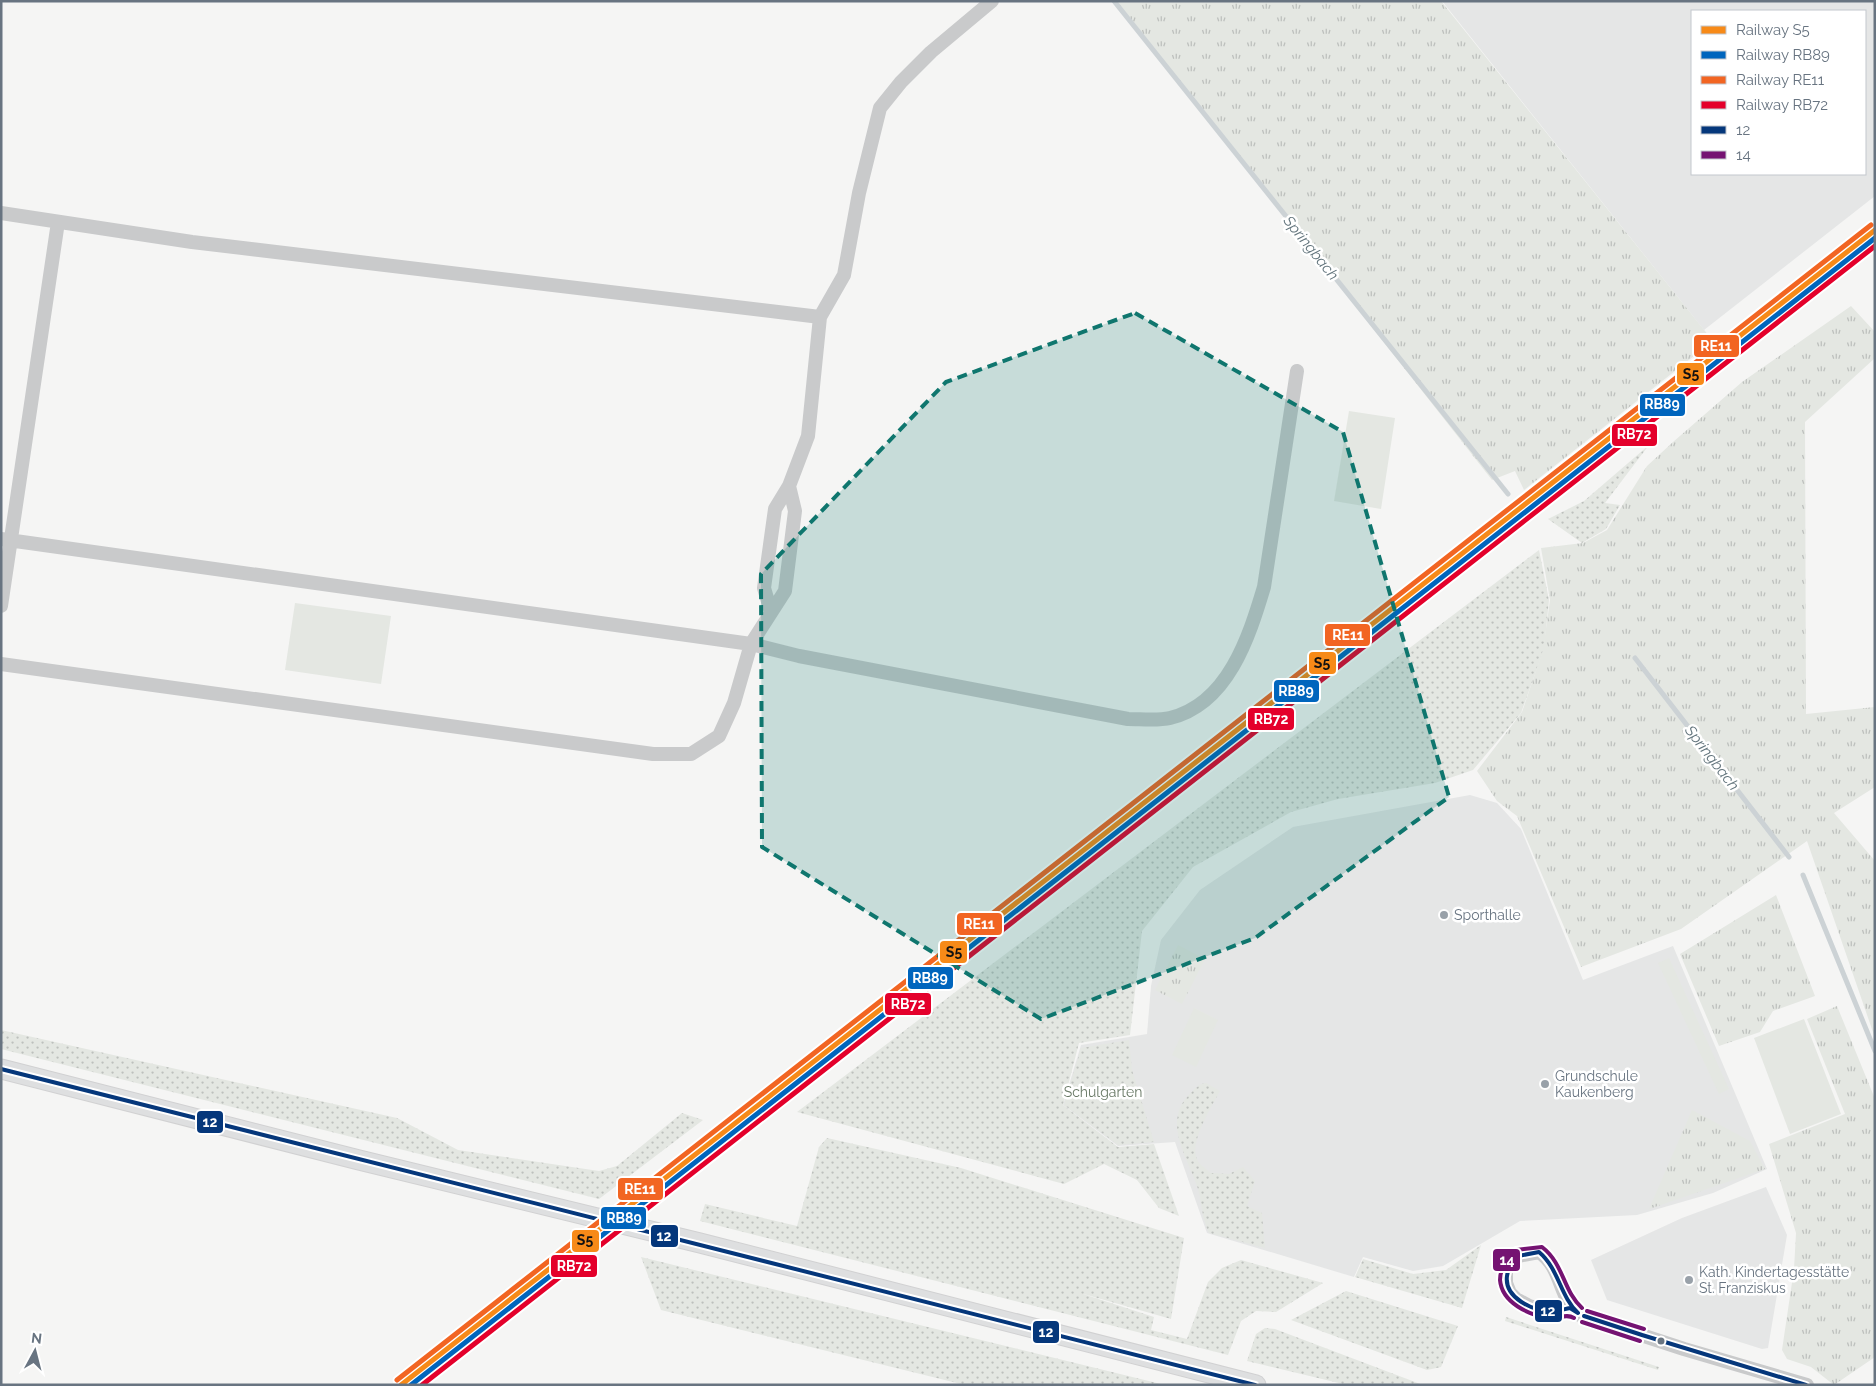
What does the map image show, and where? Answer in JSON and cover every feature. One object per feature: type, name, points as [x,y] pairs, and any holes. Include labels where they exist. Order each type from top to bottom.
[{"type":"main road","points":[[1,1069],[349,1158],[565,1209],[1256,1385]]},
{"type":"street","points":[[770,612],[764,588],[775,509],[789,486],[808,436],[820,317],[844,275],[859,192],[880,108],[901,82],[931,52],[992,1]]},
{"type":"street","points":[[1,213],[192,242],[820,317]]},
{"type":"street","points":[[1,606],[6,540],[58,222]]},
{"type":"street","points":[[6,540],[751,644],[799,656],[1128,719],[1170,718],[1204,702],[1221,684],[1239,657],[1264,587],[1297,371]]},
{"type":"street","points":[[1,664],[672,756],[691,754],[719,736],[734,703],[751,644],[784,591],[795,511],[789,486]]},
{"type":"street","points":[[1570,1308],[1549,1312],[1516,1299],[1506,1282],[1506,1271],[1510,1264],[1518,1256],[1539,1252],[1548,1258],[1570,1308],[1580,1315],[1807,1385]]},
{"type":"highlighted area","points":[[1135,313],[1343,432],[1449,797],[1255,938],[1041,1019],[762,847],[761,574],[946,382]]},
{"type":"shaded area","points":[[1442,1],[1875,1],[1875,196],[1704,330]]},
{"type":"shaded area","points":[[1470,795],[1497,803],[1521,829],[1583,980],[1673,946],[1767,1169],[1713,1193],[1637,1215],[1520,1221],[1443,1266],[1413,1271],[1363,1257],[1354,1277],[1207,1233],[1175,1142],[1118,1146],[1063,1105],[1081,1045],[1147,1034],[1151,986],[1161,940],[1200,890],[1293,827]]},
{"type":"shaded area","name":"Kath. Kindertagesstätte St. Franziskus","points":[[1766,1187],[1787,1235],[1768,1348],[1762,1349],[1607,1300],[1591,1260],[1682,1218]]},
{"type":"green space","points":[[1116,1],[1441,1],[1713,341],[1524,490],[1515,471],[1492,480]]},
{"type":"green space","points":[[1851,306],[1875,332],[1875,358],[1805,422],[1806,714],[1875,707],[1875,787],[1834,813],[1875,861],[1875,1038],[1807,841],[1681,929],[1581,967],[1517,816],[1497,801],[1477,771],[1522,712],[1543,650],[1550,600],[1541,548],[1583,543],[1607,530],[1647,466],[1673,442],[1742,382]]},
{"type":"green space","points":[[1349,411],[1395,418],[1381,509],[1334,501]]},
{"type":"green space","points":[[1649,445],[1605,503],[1620,505],[1606,529],[1582,543],[1548,519],[1584,501]]},
{"type":"green space","points":[[1539,550],[1549,600],[1544,649],[1521,713],[1473,770],[1435,783],[1338,799],[1291,812],[1193,867],[1142,931],[1130,1035],[1079,1043],[1063,1105],[1118,1147],[1154,1144],[1179,1216],[1159,1208],[1137,1180],[1104,1164],[1064,1184],[797,1112]]},
{"type":"green space","points":[[295,603],[391,616],[381,684],[285,670]]},
{"type":"green space","points":[[1776,895],[1815,996],[1773,1011],[1760,1032],[1719,1046],[1680,954]]},
{"type":"green space","points":[[1178,945],[1205,959],[1182,1004],[1155,990]]},
{"type":"green space","points":[[1669,958],[1729,1089],[1719,1094],[1658,963]]},
{"type":"green space","points":[[1837,1006],[1875,1099],[1875,1357],[1834,1385],[1811,1367],[1787,1359],[1782,1350],[1794,1269],[1796,1233],[1769,1144],[1845,1114],[1807,1019]]},
{"type":"green space","points":[[1194,1008],[1218,1020],[1196,1067],[1172,1055]]},
{"type":"green space","points":[[1804,1019],[1841,1114],[1790,1134],[1754,1038]]},
{"type":"green space","points":[[1,1030],[397,1118],[458,1150],[599,1171],[617,1166],[682,1113],[703,1120],[599,1199],[1,1049]]},
{"type":"green space","name":"Schulgarten","points":[[1129,1040],[1132,1070],[1154,1142],[1118,1145],[1064,1105],[1081,1048]]},
{"type":"green space","points":[[1206,1083],[1220,1091],[1199,1134],[1195,1152],[1197,1159],[1211,1173],[1229,1174],[1243,1167],[1255,1181],[1247,1206],[1262,1213],[1265,1248],[1209,1233],[1203,1217],[1198,1189],[1180,1142],[1177,1118],[1188,1096]]},
{"type":"green space","points":[[1692,1110],[1750,1141],[1765,1169],[1649,1209]]},
{"type":"green space","points":[[827,1138],[961,1168],[1184,1238],[1171,1319],[1080,1293],[1154,1317],[1151,1330],[1187,1339],[1208,1282],[1222,1268],[1241,1260],[1323,1283],[1276,1312],[1256,1311],[1241,1321],[1228,1355],[700,1221],[705,1204],[797,1226],[819,1147]]},
{"type":"green space","points":[[1481,1245],[1462,1308],[1355,1277],[1363,1259],[1413,1274],[1446,1270]]},
{"type":"green space","points":[[641,1257],[1165,1385],[965,1385],[661,1310]]},
{"type":"green space","points":[[1346,1291],[1458,1326],[1441,1367],[1427,1370],[1291,1320]]},
{"type":"green space","points":[[1506,1317],[1659,1367],[1658,1370],[1505,1321]]},
{"type":"green space","points":[[1265,1328],[1275,1329],[1423,1385],[1347,1385],[1247,1361],[1256,1334]]},
{"type":"waterway","name":"Springbach","points":[[1114,1],[1508,494]]},
{"type":"waterway","name":"Springbach","points":[[1635,658],[1789,857]]},
{"type":"waterway","name":"Springbach","points":[[1803,875],[1875,1051]]},
{"type":"rail line","name":"RE11","points":[[397,1380],[1871,225]]},
{"type":"rail line","name":"S5","points":[[401,1385],[1875,230]]},
{"type":"rail line","name":"RB89","points":[[411,1385],[1875,238]]},
{"type":"rail line","name":"RB72","points":[[422,1385],[1875,246]]},
{"type":"transit line","name":"12","points":[[1,1069],[1255,1385]]},
{"type":"transit line","name":"14","points":[[1574,1318],[1568,1316],[1549,1318],[1533,1314],[1511,1301],[1502,1288],[1500,1280],[1503,1268],[1510,1256],[1516,1250],[1542,1247],[1555,1261],[1571,1294],[1582,1308]]},
{"type":"transit line","name":"12","points":[[1539,1252],[1551,1266],[1567,1299],[1578,1313],[1570,1308],[1558,1311],[1536,1309],[1521,1302],[1510,1291],[1507,1284],[1507,1276],[1514,1261],[1518,1256],[1539,1252]]},
{"type":"transit line","name":"14","points":[[1587,1311],[1644,1329]]},
{"type":"transit line","name":"12","points":[[1584,1316],[1642,1335]]},
{"type":"transit line","name":"12","points":[[1584,1316],[1642,1335]]},
{"type":"transit line","name":"14","points":[[1582,1322],[1640,1341]]},
{"type":"transit line","name":"12","points":[[1642,1335],[1806,1385]]},
{"type":"transit line","name":"12","points":[[1642,1335],[1806,1385]]},
{"type":"place","name":"Sporthalle","points":[[1444,915]]},
{"type":"place","name":"Grundschule Kaukenberg","points":[[1545,1084]]},
{"type":"place","name":"Kath. Kindertagesstätte St. Franziskus","points":[[1689,1280]]}]
